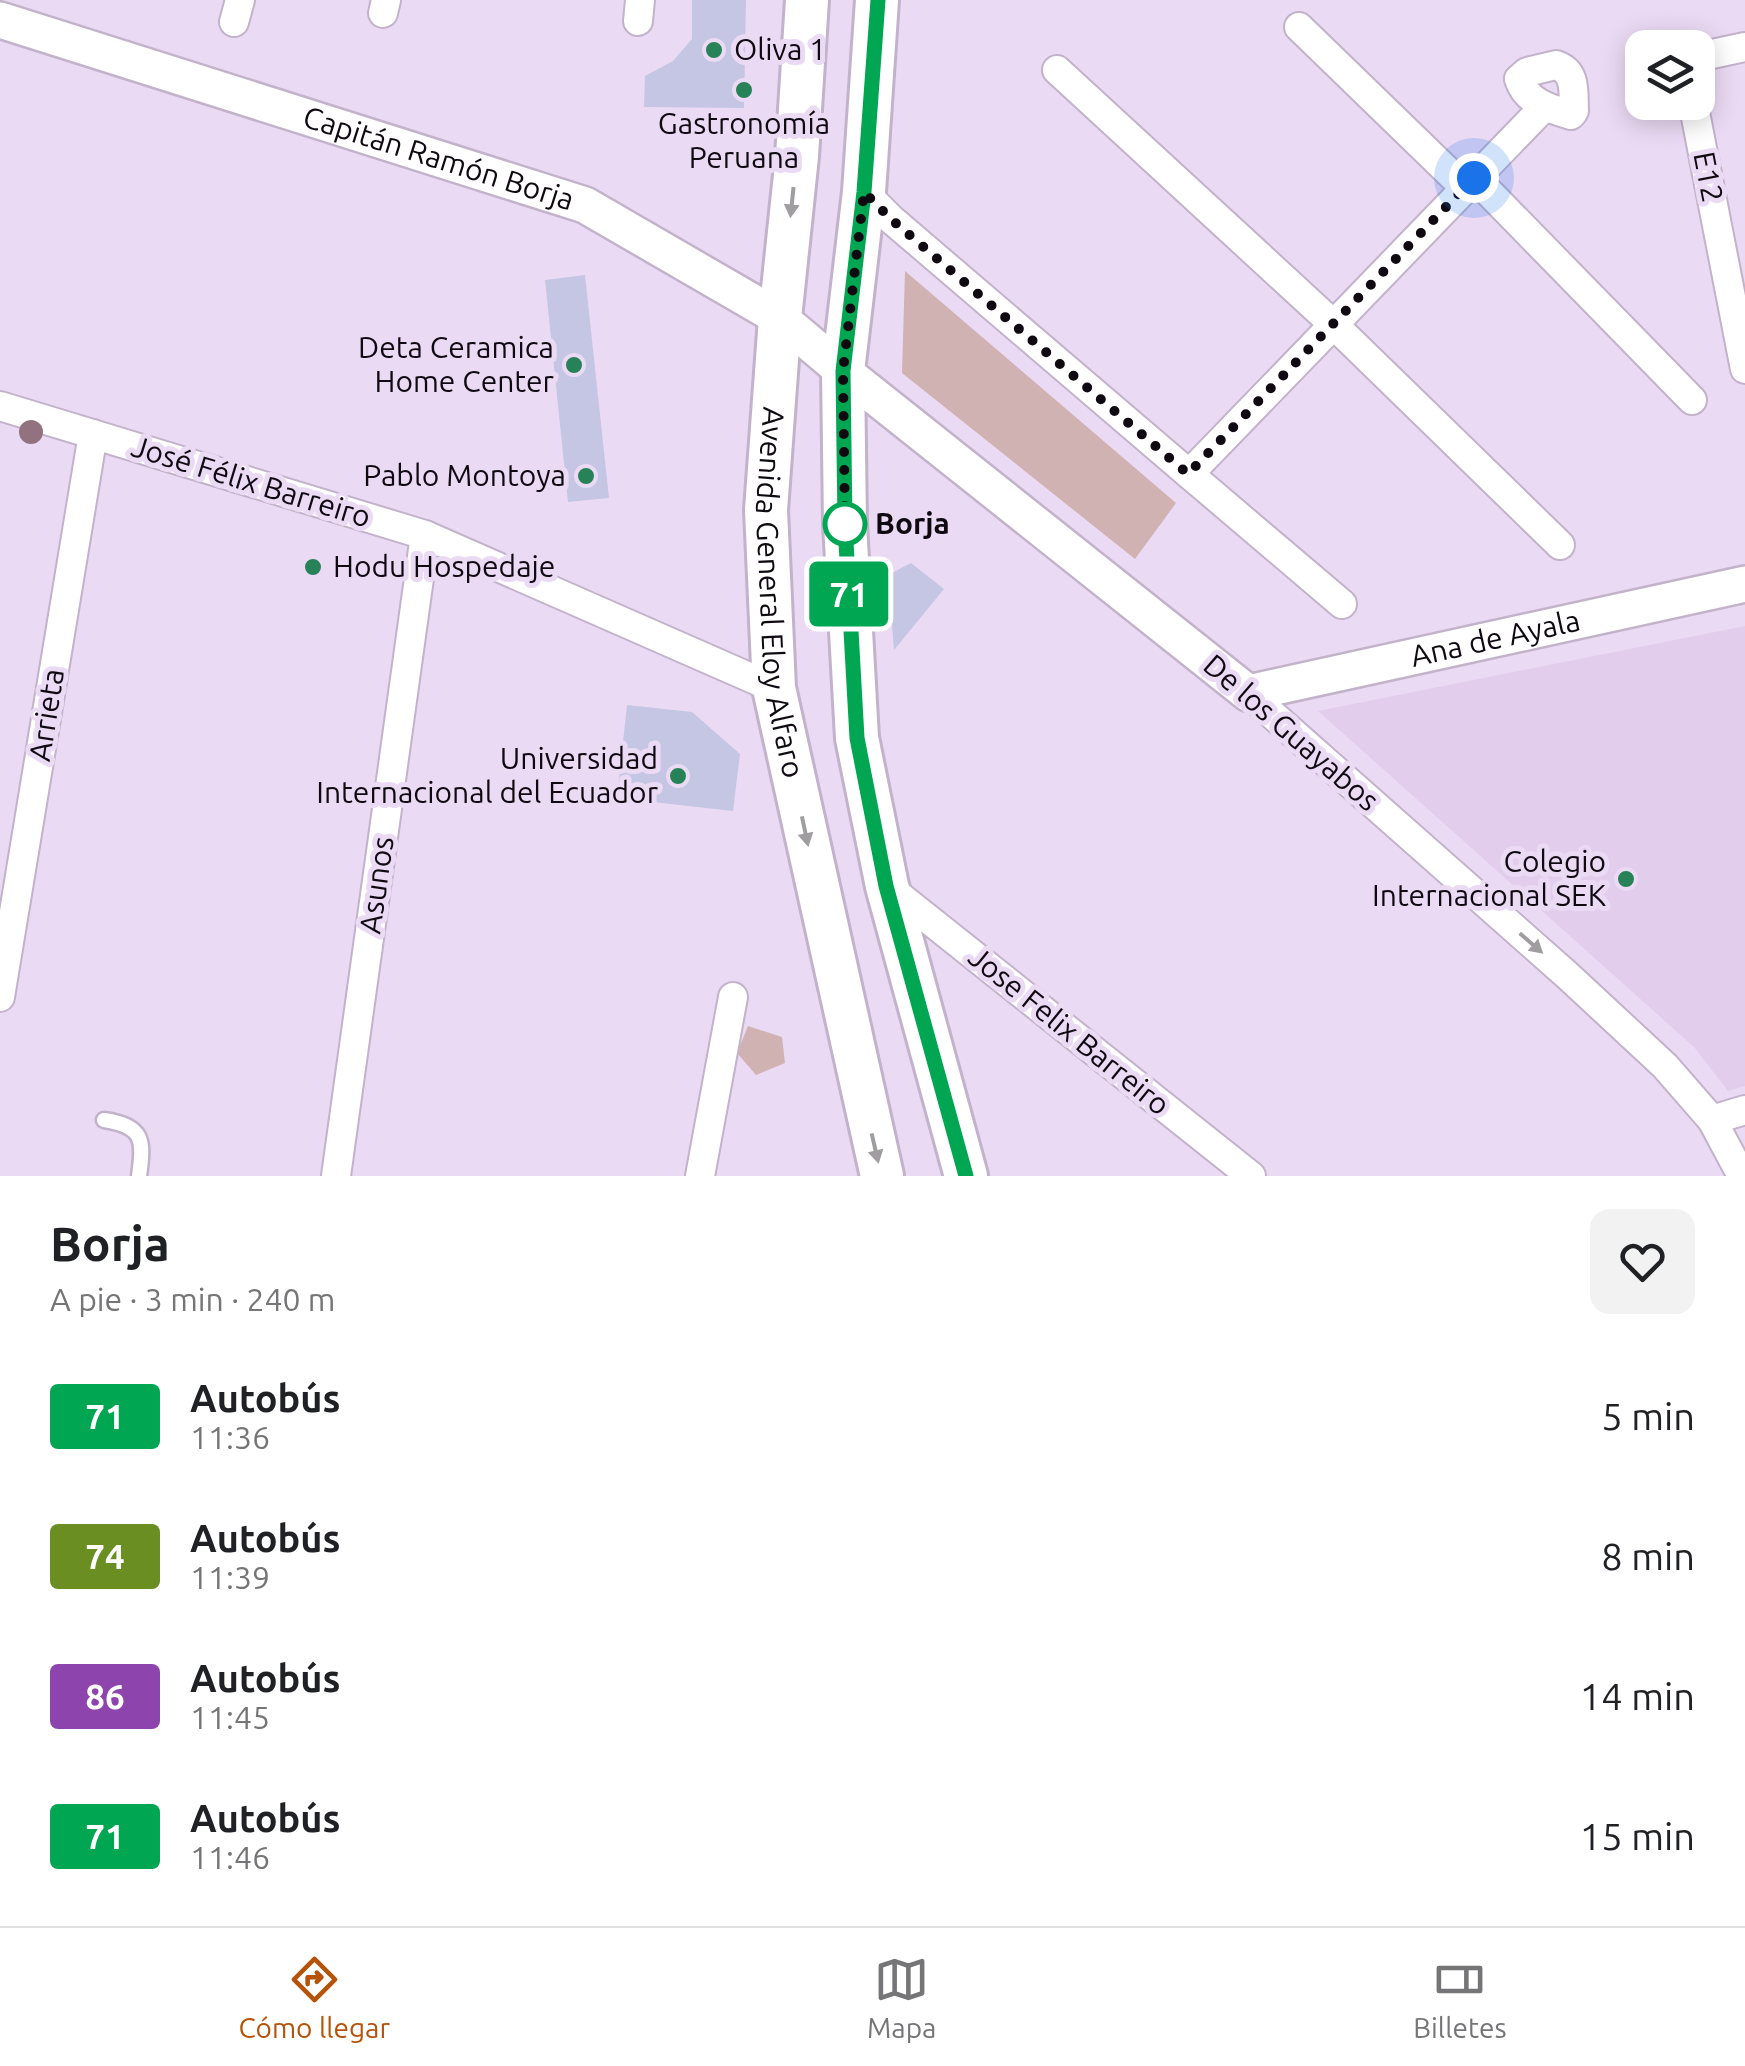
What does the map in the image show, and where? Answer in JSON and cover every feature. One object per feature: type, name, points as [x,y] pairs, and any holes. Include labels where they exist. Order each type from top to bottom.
[{"type":"main road","name":"Avenida General Eloy Alfaro","points":[[807,0],[766,510],[774,688],[882,1176]]},
{"type":"main road","points":[[878,0],[864,192],[843,371],[845,524],[857,738],[886,886],[966,1176]]},
{"type":"street","name":"Capitán Ramón Borja","points":[[0,20],[585,206],[780,318],[843,371]]},
{"type":"street","points":[[1299,26],[1470,183],[1692,400]]},
{"type":"street","points":[[1715,54],[1745,48]]},
{"type":"street","points":[[1057,70],[1334,324],[1560,545]]},
{"type":"street","points":[[1188,474],[1544,107]]},
{"type":"street","name":"E12","points":[[1697,120],[1745,368]]},
{"type":"street","points":[[864,192],[1342,604]]},
{"type":"street","name":"De los Guayabos","points":[[843,371],[1248,693],[1567,975],[1665,1066],[1712,1120],[1742,1176]]},
{"type":"street","name":"José Félix Barreiro","points":[[0,406],[426,535],[774,688]]},
{"type":"street","name":"Arrieta","points":[[0,997],[93,434]]},
{"type":"street","name":"Asunos","points":[[336,1176],[426,535]]},
{"type":"street","name":"Ana de Ayala","points":[[1248,693],[1745,584]]},
{"type":"street","name":"Jose Felix Barreiro","points":[[886,886],[1251,1176]]},
{"type":"street","points":[[700,1176],[733,997]]},
{"type":"street","points":[[1712,1120],[1745,1110]]},
{"type":"lane","points":[[104,1120],[125,1123],[142,1141],[139,1176]]},
{"type":"shaded area","points":[[905,271],[1176,503],[1135,559],[902,373]]},
{"type":"shaded area","name":"Colegio Internacional SEK","points":[[1745,626],[1745,1086],[1728,1091],[1694,1047],[1318,711]]},
{"type":"shaded area","points":[[748,1026],[782,1037],[785,1063],[756,1075],[737,1053]]},
{"type":"building","name":"Oliva 1","points":[[692,0],[746,0],[744,108],[644,107],[645,76],[673,61],[692,39]]},
{"type":"building","name":"Deta Ceramica Home Center","points":[[585,275],[609,498],[568,502],[545,280]]},
{"type":"building","points":[[911,563],[944,589],[894,650],[888,575]]},
{"type":"building","name":"Universidad Internacional del Ecuador","points":[[627,705],[692,712],[740,754],[733,811],[617,798]]},
{"type":"bus line","name":"71","points":[[878,0],[864,192],[843,371],[845,524],[857,738],[886,886],[966,1176]]},
{"type":"place","name":"Oliva 1","points":[[714,50]]},
{"type":"place","name":"Gastronomía Peruana","points":[[744,90]]},
{"type":"place","name":"Deta Ceramica Home Center","points":[[574,365]]},
{"type":"place","name":"Pablo Montoya","points":[[586,476]]},
{"type":"place","name":"Borja","points":[[845,524]]},
{"type":"place","name":"Hodu Hospedaje","points":[[313,567]]},
{"type":"place","name":"Universidad Internacional del Ecuador","points":[[678,776]]},
{"type":"place","name":"Colegio Internacional SEK","points":[[1626,879]]},
{"type":"route","points":[[845,524],[843,371],[864,192],[1188,474],[1474,178]]}]
